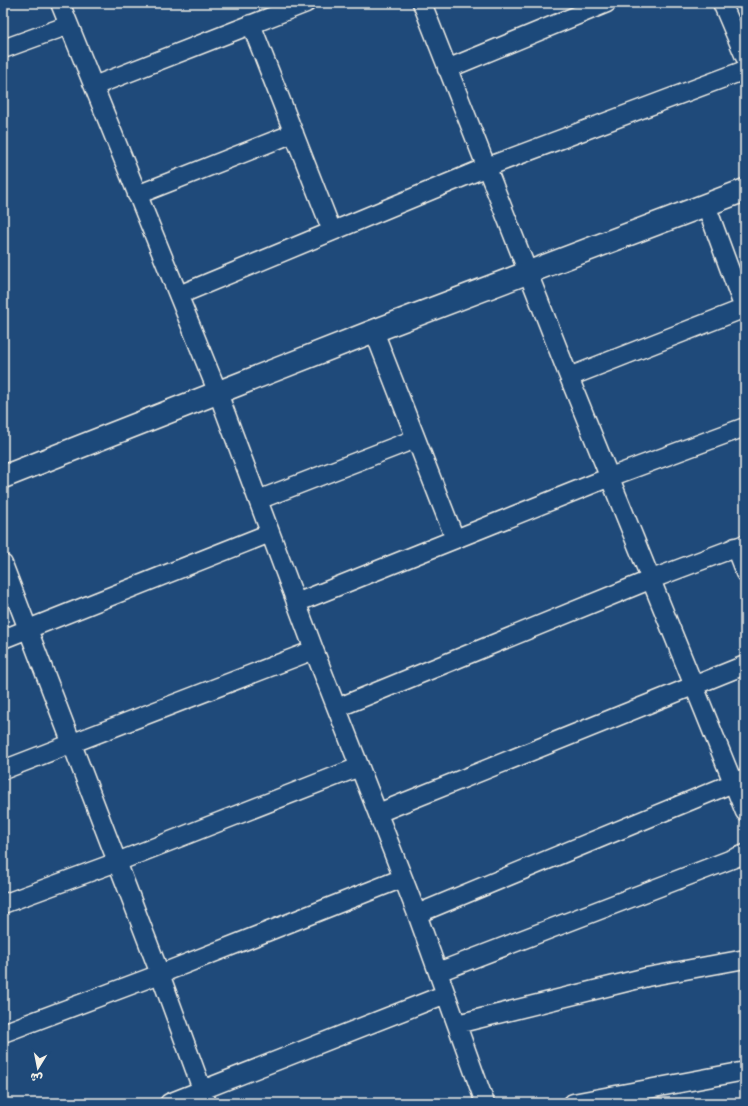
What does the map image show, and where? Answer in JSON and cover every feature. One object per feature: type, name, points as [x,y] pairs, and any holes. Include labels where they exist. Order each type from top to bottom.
[{"type":"street","points":[[60,3],[218,393],[314,650],[417,914],[485,1103]]},
{"type":"street","points":[[94,86],[306,3]]},
{"type":"street","points":[[422,3],[527,272],[694,685],[739,780],[745,812]]},
{"type":"street","points":[[447,69],[606,3]]},
{"type":"street","points":[[722,3],[745,56]]},
{"type":"street","points":[[251,24],[332,231]]},
{"type":"street","points":[[3,49],[69,25]]},
{"type":"street","points":[[179,295],[487,167],[745,70]]},
{"type":"street","points":[[137,195],[294,133]]},
{"type":"street","points":[[3,477],[374,331],[745,190]]},
{"type":"street","points":[[569,377],[745,309],[706,205]]},
{"type":"street","points":[[374,331],[455,539]]},
{"type":"street","points":[[296,602],[610,477],[745,427]]},
{"type":"street","points":[[258,500],[415,439]]},
{"type":"street","points":[[3,639],[270,533]]},
{"type":"street","points":[[337,708],[652,579],[740,545],[745,572]]},
{"type":"street","points":[[3,564],[160,974],[205,1096]]},
{"type":"street","points":[[3,770],[314,650]]},
{"type":"street","points":[[378,813],[745,664]]},
{"type":"street","points":[[3,904],[117,862],[359,767]]},
{"type":"street","points":[[417,914],[739,780]]},
{"type":"street","points":[[438,972],[745,854]]},
{"type":"street","points":[[3,1033],[160,974],[403,878]]},
{"type":"street","points":[[457,1024],[647,977],[745,959]]},
{"type":"street","points":[[169,1103],[205,1096],[446,994]]},
{"type":"street","points":[[573,1103],[745,1071]]}]
